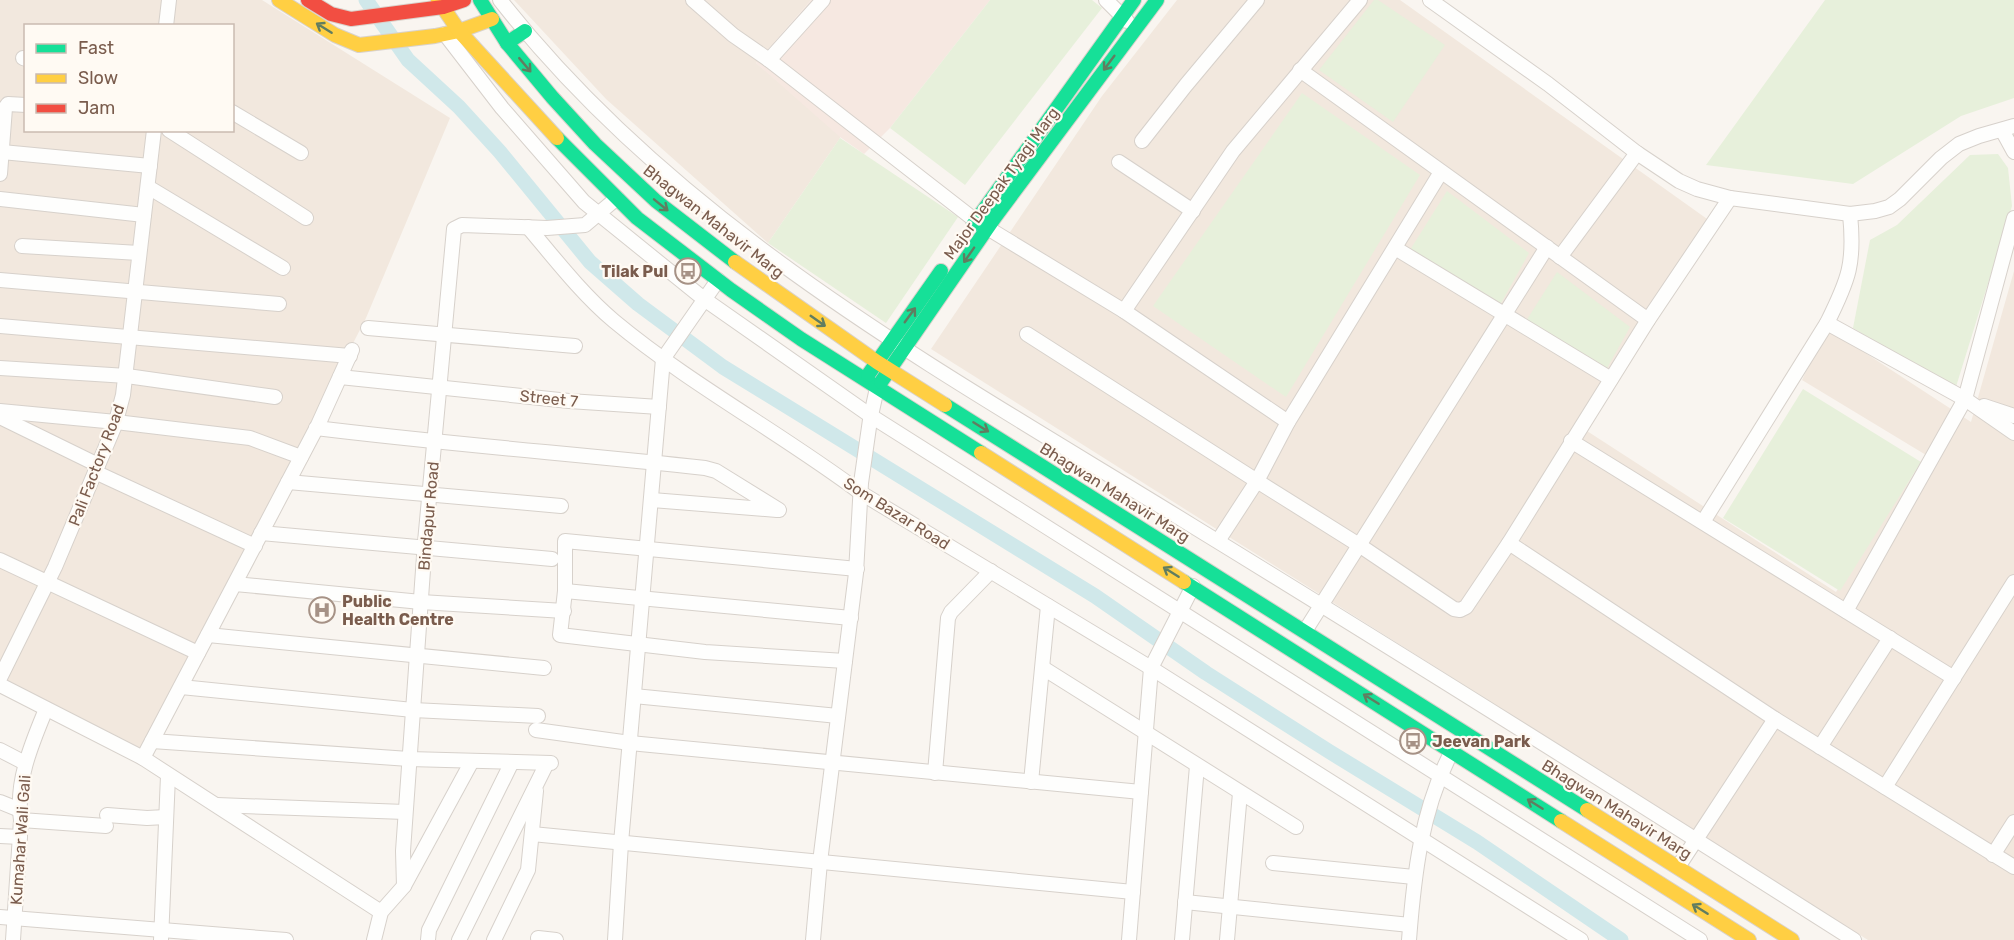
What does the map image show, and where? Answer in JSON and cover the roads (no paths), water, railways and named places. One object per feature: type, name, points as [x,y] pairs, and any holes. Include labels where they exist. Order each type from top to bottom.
[{"type":"main road","points":[[279,0],[348,42],[358,45],[452,33],[492,19]]},
{"type":"main road","points":[[308,0],[331,14],[351,19],[396,14],[440,3],[464,0]]},
{"type":"main road","name":"Bhagwan Mahavir Marg","points":[[480,0],[507,43],[595,144],[656,201],[748,272],[882,365],[1792,940]]},
{"type":"main road","name":"Major Deepak Tyagi Marg","points":[[865,380],[904,348],[1078,76],[1134,0]]},
{"type":"main road","name":"Major Deepak Tyagi Marg","points":[[877,388],[891,340],[1157,0]]},
{"type":"main road","points":[[440,3],[452,33],[637,219],[718,280],[801,339],[877,388],[1749,940]]},
{"type":"main road","points":[[507,43],[525,31]]},
{"type":"street","points":[[166,24],[169,0]]},
{"type":"street","points":[[500,0],[559,70],[664,172],[786,269],[891,340],[1321,605],[1854,940]]},
{"type":"street","points":[[693,0],[733,35],[982,225],[1125,311],[1288,422]]},
{"type":"street","points":[[768,60],[823,0]]},
{"type":"street","points":[[1106,0],[1134,29]]},
{"type":"street","points":[[1142,141],[1257,0]]},
{"type":"street","points":[[1125,311],[1233,151],[1360,0]]},
{"type":"street","points":[[1430,0],[1548,84],[1637,153],[1679,181],[1697,189],[1730,198],[1850,214],[1875,211],[1888,207],[1900,199],[1941,158],[1959,144],[2008,128],[2014,152]]},
{"type":"street","points":[[452,33],[502,108],[584,202],[598,216],[705,300],[871,416],[1700,940]]},
{"type":"street","points":[[1300,70],[1648,320]]},
{"type":"street","points":[[0,174],[5,108],[8,104],[24,105]]},
{"type":"street","points":[[234,113],[301,153]]},
{"type":"street","name":"Pali Factory Road","points":[[0,678],[47,583],[116,422],[127,376],[154,132]]},
{"type":"street","points":[[172,132],[306,218]]},
{"type":"street","points":[[2,152],[150,166]]},
{"type":"street","points":[[1560,257],[1637,153]]},
{"type":"street","points":[[1119,162],[1193,210]]},
{"type":"street","points":[[1218,541],[1257,481],[1288,422],[1442,171]]},
{"type":"street","points":[[148,188],[283,268]]},
{"type":"street","points":[[528,227],[585,225],[617,198]]},
{"type":"street","points":[[1028,334],[1359,545],[1454,609],[1460,610],[1470,603],[1648,320],[1730,198]]},
{"type":"street","points":[[0,199],[144,215]]},
{"type":"street","points":[[1703,522],[1827,323],[1850,274],[1853,245],[1850,214]]},
{"type":"street","points":[[1846,611],[1965,399],[2014,218]]},
{"type":"street","name":"Bindapur Road","points":[[404,886],[402,851],[425,548],[454,229],[462,225],[528,227]]},
{"type":"street","name":"Som Bazar Road","points":[[528,227],[599,307],[828,468],[1048,606],[1153,665],[1423,831],[1561,934],[1581,940]]},
{"type":"street","points":[[22,246],[139,254]]},
{"type":"street","points":[[1305,631],[1547,247]]},
{"type":"street","points":[[1395,248],[1611,379]]},
{"type":"street","points":[[0,280],[279,304]]},
{"type":"street","points":[[615,940],[621,843],[648,549],[658,407],[666,354],[718,280]]},
{"type":"street","points":[[1827,323],[1965,399],[2014,433]]},
{"type":"street","points":[[0,326],[351,353],[316,428],[143,758]]},
{"type":"street","points":[[368,328],[574,346]]},
{"type":"street","points":[[0,368],[127,376],[275,397]]},
{"type":"street","name":"Street 7","points":[[340,377],[569,401],[658,407]]},
{"type":"street","points":[[813,940],[820,862],[851,618],[861,488],[877,388]]},
{"type":"street","points":[[1965,399],[2014,417]]},
{"type":"street","points":[[0,411],[250,438],[301,457]]},
{"type":"street","points":[[0,417],[96,469],[258,539],[425,548],[552,559]]},
{"type":"street","points":[[316,428],[435,442],[655,462],[716,471],[779,510],[652,500]]},
{"type":"street","points":[[1571,441],[1954,678]]},
{"type":"street","points":[[288,482],[561,506]]},
{"type":"street","points":[[845,662],[705,652],[560,635],[564,611],[565,541],[856,569]]},
{"type":"street","points":[[1509,543],[1775,719],[2014,867]]},
{"type":"street","points":[[0,560],[198,653]]},
{"type":"street","points":[[935,773],[948,618],[951,612],[991,571]]},
{"type":"street","points":[[1885,787],[2014,582]]},
{"type":"street","points":[[234,584],[421,602],[564,611]]},
{"type":"street","points":[[1129,940],[1153,665],[1193,586]]},
{"type":"street","points":[[565,591],[851,618]]},
{"type":"street","points":[[1031,782],[1048,606]]},
{"type":"street","points":[[208,635],[544,668]]},
{"type":"street","points":[[1820,747],[1890,638]]},
{"type":"street","points":[[1043,668],[1296,827]]},
{"type":"street","points":[[0,685],[143,758],[381,912]]},
{"type":"street","points":[[181,687],[413,710],[538,716]]},
{"type":"street","points":[[634,696],[838,716]]},
{"type":"street","name":"Kumahar Wali Gali","points":[[13,940],[7,918],[20,837],[25,763],[46,709]]},
{"type":"street","points":[[1678,867],[1775,719]]},
{"type":"street","points":[[536,730],[630,743],[1141,792]]},
{"type":"street","points":[[152,741],[409,759],[549,763],[536,784],[459,940]]},
{"type":"street","points":[[0,750],[25,763]]},
{"type":"street","points":[[1409,940],[1414,878],[1423,831],[1440,775],[1452,751]]},
{"type":"street","points":[[374,940],[381,912],[404,886],[472,761]]},
{"type":"street","points":[[428,940],[429,930],[512,762]]},
{"type":"street","points":[[1182,940],[1197,766]]},
{"type":"street","points":[[161,935],[168,776]]},
{"type":"street","points":[[494,940],[528,870],[536,784]]},
{"type":"street","points":[[1227,940],[1240,793]]},
{"type":"street","points":[[0,802],[21,815],[107,820],[166,817]]},
{"type":"street","points":[[215,805],[405,812]]},
{"type":"street","points":[[1993,855],[2014,822]]},
{"type":"street","points":[[532,834],[1132,892]]},
{"type":"street","points":[[0,836],[20,837]]},
{"type":"street","points":[[1274,863],[1414,878]]},
{"type":"street","points":[[1185,902],[1410,925]]},
{"type":"street","points":[[7,918],[161,935],[286,940]]},
{"type":"street","points":[[538,938],[556,940]]},
{"type":"waterway","points":[[366,0],[408,60],[459,107],[500,152],[590,262],[638,304],[723,367],[1095,596],[1206,673],[1477,842],[1621,940]]},
{"type":"place","name":"Tilak Pul","points":[[688,271]]},
{"type":"place","name":"Public Health Centre","points":[[322,610]]},
{"type":"place","name":"Jeevan Park","points":[[1413,741]]}]
